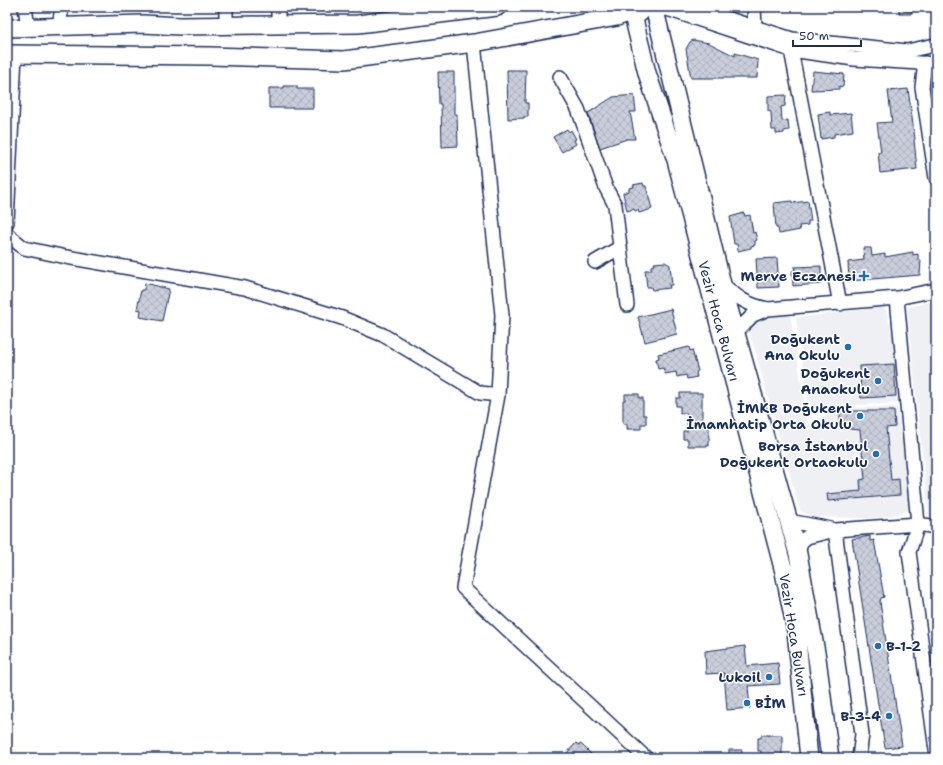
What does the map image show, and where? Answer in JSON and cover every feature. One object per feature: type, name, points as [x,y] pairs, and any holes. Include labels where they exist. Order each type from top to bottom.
[{"type":"main road","points":[[7,28],[59,26],[358,24],[497,7]]},
{"type":"main road","points":[[11,54],[210,56],[344,60],[474,43],[617,17],[630,9],[642,13],[653,7]]},
{"type":"main road","name":"Vezir Hoca Bulvarı","points":[[653,7],[722,284],[798,554],[817,658],[830,758]]},
{"type":"main road","name":"Vezir Hoca Bulvarı","points":[[630,9],[647,73],[676,160],[721,326],[784,572],[796,631],[809,758]]},
{"type":"street","points":[[25,7],[28,27]]},
{"type":"street","points":[[59,26],[62,7]]},
{"type":"street","points":[[226,7],[226,25]]},
{"type":"street","points":[[278,7],[278,25]]},
{"type":"street","points":[[661,7],[791,50],[854,59],[932,63]]},
{"type":"street","points":[[691,7],[792,39],[907,51],[935,44],[932,55],[932,63],[922,88],[936,178]]},
{"type":"street","points":[[754,7],[754,27]]},
{"type":"street","points":[[474,43],[502,314],[498,395],[463,588],[646,758]]},
{"type":"street","points":[[791,50],[840,304]]},
{"type":"street","points":[[7,222],[11,54]]},
{"type":"street","points":[[560,77],[578,109],[606,188],[616,205],[619,248],[627,305]]},
{"type":"street","points":[[7,234],[24,248],[66,257],[245,288],[342,318],[383,335],[480,393],[498,395]]},
{"type":"street","points":[[595,262],[619,248]]},
{"type":"street","points":[[722,284],[737,298],[751,306],[768,309],[897,298],[936,290]]},
{"type":"street","points":[[897,298],[918,524],[909,552],[936,750]]},
{"type":"street","points":[[735,333],[753,315],[768,309]]},
{"type":"street","points":[[789,520],[835,530]]},
{"type":"street","points":[[798,554],[801,542],[807,536],[835,530],[918,524],[936,527]]},
{"type":"street","points":[[835,530],[862,734],[859,758]]},
{"type":"shaded area","points":[[936,301],[936,517],[929,517],[907,307]]},
{"type":"shaded area","name":"Doğukent Ana Okulu","points":[[885,307],[904,376],[903,403],[840,406],[811,415],[796,318]]},
{"type":"shaded area","name":"İMKB Doğukent İmamhatip Orta Okulu","points":[[790,314],[808,424],[838,408],[897,407],[911,507],[903,513],[877,518],[812,517],[800,511],[749,329],[764,318]]},
{"type":"building","points":[[899,7],[912,7],[911,14],[899,14]]},
{"type":"building","points":[[693,40],[709,43],[735,56],[735,53],[758,60],[757,78],[691,78],[686,49]]},
{"type":"building","points":[[507,70],[526,70],[525,103],[528,103],[528,117],[508,119]]},
{"type":"building","points":[[813,71],[844,74],[843,87],[839,86],[839,89],[811,90]]},
{"type":"building","points":[[438,72],[454,72],[454,114],[457,114],[458,146],[442,147],[441,104],[439,104]]},
{"type":"building","points":[[284,86],[297,86],[297,89],[313,89],[313,108],[269,108],[269,88],[284,88]]},
{"type":"building","points":[[908,89],[915,139],[917,169],[880,173],[878,152],[881,152],[877,123],[892,122],[888,91]]},
{"type":"building","points":[[634,95],[636,112],[630,112],[635,139],[627,139],[600,148],[588,113],[613,97]]},
{"type":"building","points":[[786,95],[785,106],[781,107],[782,121],[788,120],[789,130],[784,131],[784,133],[776,134],[776,130],[772,130],[771,112],[768,111],[768,96]]},
{"type":"building","points":[[830,112],[830,115],[851,113],[853,131],[834,134],[834,137],[821,139],[818,114]]},
{"type":"building","points":[[567,129],[569,132],[571,130],[576,139],[574,140],[576,144],[562,152],[553,137]]},
{"type":"building","points":[[643,183],[644,186],[646,186],[652,209],[639,213],[638,210],[635,211],[634,209],[627,211],[623,193],[629,191],[629,188],[634,187],[633,185]]},
{"type":"building","points":[[792,201],[792,203],[808,201],[811,221],[808,221],[808,225],[799,226],[800,230],[779,234],[778,228],[776,228],[774,203]]},
{"type":"building","points":[[744,213],[745,216],[750,215],[753,233],[755,232],[757,240],[755,241],[755,245],[751,246],[751,248],[738,251],[737,244],[734,244],[730,217]]},
{"type":"building","points":[[863,248],[871,248],[872,256],[885,254],[885,257],[913,252],[913,255],[918,254],[918,260],[921,260],[920,275],[849,281],[848,262],[864,260]]},
{"type":"building","points":[[777,258],[779,287],[758,288],[756,259]]},
{"type":"building","points":[[665,262],[670,265],[672,285],[669,285],[670,288],[652,290],[651,287],[647,287],[645,270],[651,270],[651,266],[655,265],[654,263]]},
{"type":"building","points":[[821,266],[821,284],[793,286],[792,271],[795,271],[794,267]]},
{"type":"building","points":[[145,283],[169,289],[162,321],[140,317],[141,310],[137,309],[141,290],[144,290]]},
{"type":"building","points":[[671,309],[677,334],[645,342],[638,317]]},
{"type":"building","points":[[689,347],[690,351],[692,350],[698,371],[696,372],[697,377],[687,379],[686,375],[677,377],[676,372],[665,374],[663,368],[658,369],[656,359],[659,358],[658,354]]},
{"type":"building","name":"Doğukent Anaokulu","points":[[894,364],[896,396],[861,398],[860,366]]},
{"type":"building","points":[[680,393],[702,393],[702,426],[709,426],[709,446],[688,446],[688,439],[683,439],[683,431],[687,431],[687,413],[680,413],[680,406],[676,406],[676,398],[680,398]]},
{"type":"building","points":[[625,394],[639,394],[639,398],[643,398],[643,415],[646,415],[646,424],[641,424],[641,429],[627,429],[627,424],[623,424],[623,400],[625,400]]},
{"type":"building","name":"Borsa İstanbul Doğukent Ortaokulu","points":[[840,411],[894,411],[895,427],[886,428],[891,480],[899,479],[900,495],[828,501],[827,494],[861,491],[860,480],[865,479],[860,430],[840,428]]},
{"type":"building","points":[[870,536],[870,541],[874,540],[884,597],[881,598],[880,602],[902,746],[885,748],[852,539]]},
{"type":"building","points":[[745,646],[747,666],[778,663],[780,684],[748,686],[750,708],[727,710],[724,673],[706,674],[705,651]]},
{"type":"building","points":[[761,735],[782,735],[782,758],[762,758],[761,751],[758,751],[758,738],[761,738]]},
{"type":"building","points":[[576,743],[579,745],[581,744],[595,758],[570,758],[566,754]]},
{"type":"building","points":[[729,750],[742,750],[742,758],[729,758]]},
{"type":"place","name":"Merve Eczanesi","points":[[864,276]]},
{"type":"place","name":"Doğukent Ana Okulu","points":[[848,347]]},
{"type":"place","name":"Doğukent Anaokulu","points":[[878,381]]},
{"type":"place","name":"İMKB Doğukent İmamhatip Orta Okulu","points":[[860,416]]},
{"type":"place","name":"Borsa İstanbul Doğukent Ortaokulu","points":[[876,454]]},
{"type":"place","name":"B-1-2","points":[[878,646]]},
{"type":"place","name":"Lukoil","points":[[769,677]]},
{"type":"place","name":"BİM","points":[[747,703]]},
{"type":"place","name":"B-3-4","points":[[889,716]]}]
